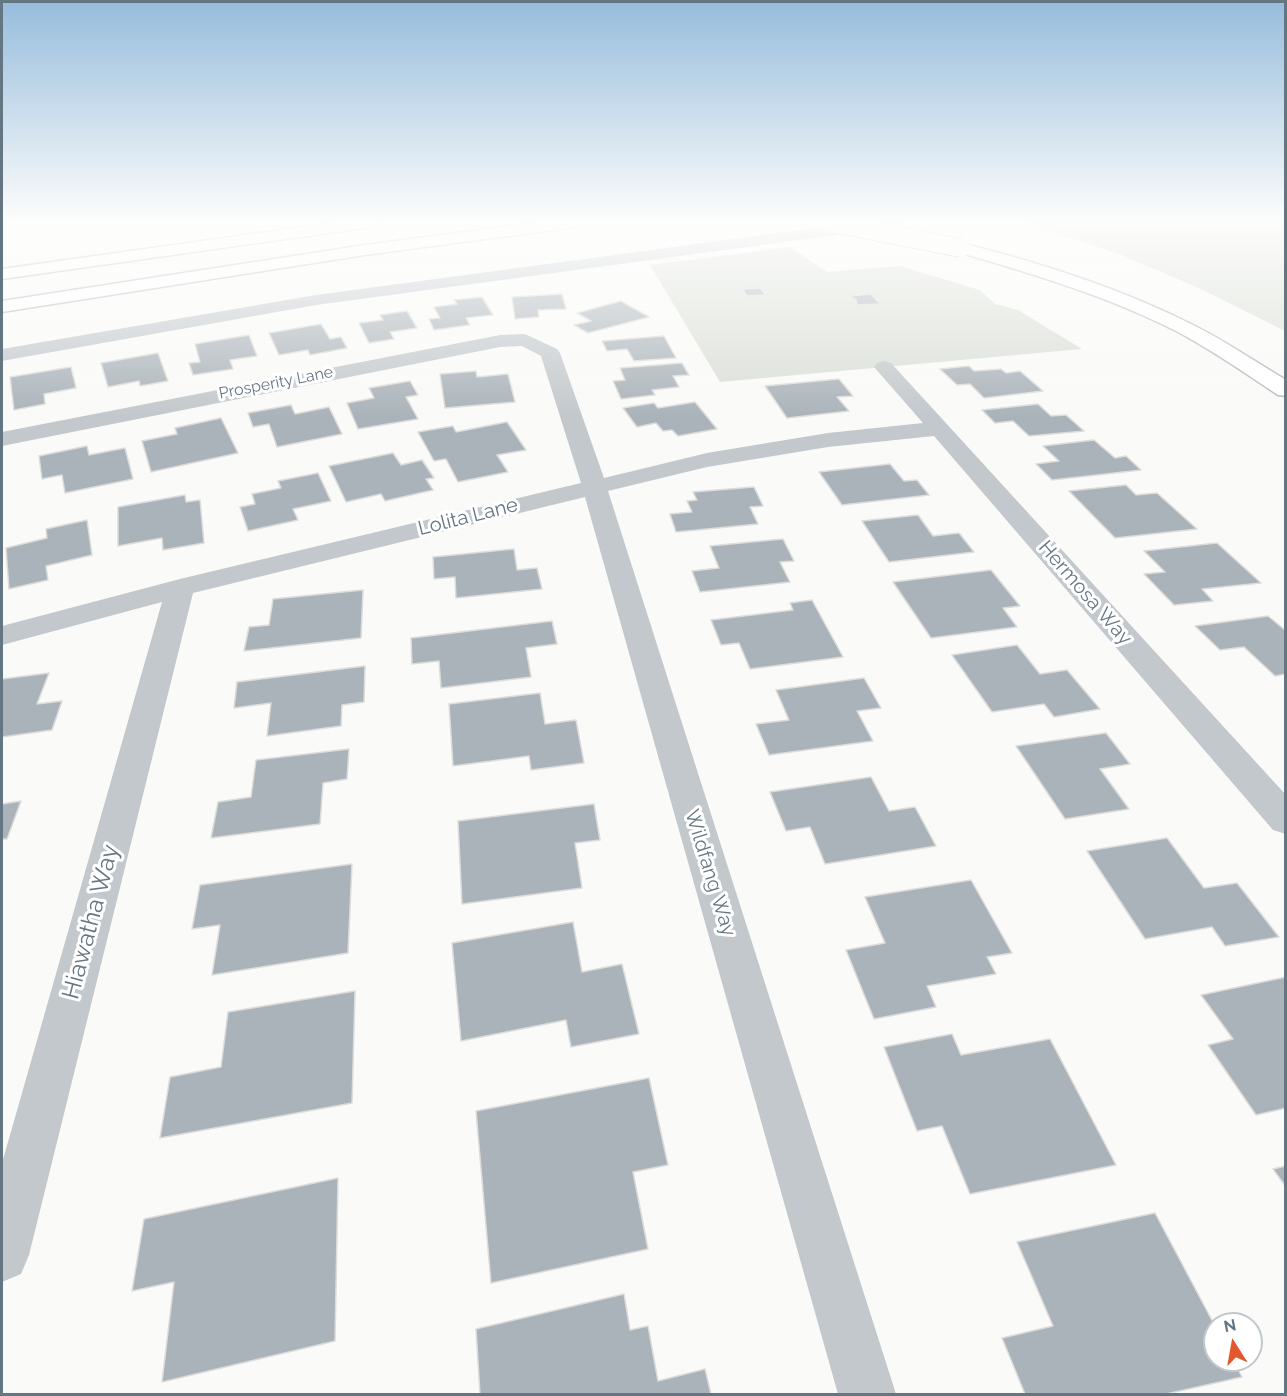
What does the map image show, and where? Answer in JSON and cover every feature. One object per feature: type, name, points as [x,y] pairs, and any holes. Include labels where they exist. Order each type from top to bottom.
[{"type":"main road","points":[[2,307],[128,287]]},
{"type":"main road","points":[[1086,287],[1169,321],[1224,350],[1286,390]]},
{"type":"street","points":[[2,355],[316,300],[407,287]]},
{"type":"street","name":"Prosperity Lane","points":[[2,439],[500,341],[525,340],[550,353]]},
{"type":"street","name":"Wildfang Way","points":[[550,353],[594,486],[867,1395]]},
{"type":"street","name":"Hermosa Way","points":[[884,367],[1286,820]]},
{"type":"street","name":"Lolita Lane","points":[[2,635],[180,588],[707,460],[828,440],[940,428]]},
{"type":"street","name":"Hiawatha Way","points":[[2,1255],[180,588]]},
{"type":"shaded area","points":[[663,287],[970,287],[980,290],[995,304],[1018,310],[1082,349],[720,382]]},
{"type":"shaded area","points":[[1197,287],[1285,287],[1285,331]]},
{"type":"building","points":[[760,288],[766,295],[747,296],[742,289]]},
{"type":"building","points":[[562,294],[566,309],[538,310],[539,317],[515,319],[512,297]]},
{"type":"building","points":[[871,294],[880,304],[857,305],[856,300],[849,296]]},
{"type":"building","points":[[482,297],[493,315],[466,318],[470,325],[434,330],[429,319],[440,318],[434,307],[457,304],[454,300]]},
{"type":"building","points":[[621,301],[649,317],[588,333],[574,325],[591,321],[577,313]]},
{"type":"building","points":[[407,311],[417,328],[390,332],[394,339],[369,343],[359,323],[383,320],[380,315]]},
{"type":"building","points":[[321,324],[330,339],[341,337],[347,348],[310,355],[308,350],[279,355],[269,333]]},
{"type":"building","points":[[249,335],[257,356],[230,360],[233,369],[193,375],[189,363],[200,362],[195,344]]},
{"type":"building","points":[[664,336],[676,358],[634,361],[627,349],[607,351],[602,341]]},
{"type":"building","points":[[158,353],[168,381],[140,386],[139,381],[108,387],[101,363]]},
{"type":"building","points":[[682,363],[689,375],[673,376],[679,387],[652,390],[655,395],[621,399],[613,381],[625,380],[620,368]]},
{"type":"building","points":[[969,366],[974,371],[1001,369],[1006,373],[1020,371],[1043,391],[984,398],[970,384],[957,385],[940,369]]},
{"type":"building","points":[[71,367],[76,388],[44,394],[45,404],[14,410],[10,377]]},
{"type":"building","points":[[476,371],[477,377],[508,374],[515,402],[445,408],[440,374]]},
{"type":"building","points":[[839,379],[853,396],[837,397],[849,411],[787,418],[765,386]]},
{"type":"building","points":[[410,381],[418,395],[406,397],[418,419],[358,429],[347,403],[374,398],[369,388]]},
{"type":"building","points":[[695,402],[717,429],[678,436],[672,430],[663,431],[656,423],[637,427],[623,408],[654,403],[658,408]]},
{"type":"building","points":[[1038,404],[1051,416],[1066,415],[1084,431],[1029,436],[1013,421],[995,423],[982,410]]},
{"type":"building","points":[[291,405],[295,414],[329,407],[342,434],[277,447],[269,424],[253,427],[248,413]]},
{"type":"building","points":[[221,418],[238,453],[151,472],[142,441],[177,434],[175,428]]},
{"type":"building","points":[[507,422],[526,450],[497,455],[508,472],[458,482],[446,459],[434,461],[418,432],[453,426],[456,432]]},
{"type":"building","points":[[1094,440],[1115,458],[1126,456],[1141,470],[1052,480],[1036,464],[1059,461],[1043,446]]},
{"type":"building","points":[[87,446],[89,455],[125,448],[133,479],[65,493],[62,475],[42,479],[39,456]]},
{"type":"building","points":[[393,453],[401,465],[422,460],[434,478],[426,479],[433,490],[385,501],[381,494],[346,502],[329,466]]},
{"type":"building","points":[[890,464],[904,481],[917,480],[929,495],[842,505],[819,472]]},
{"type":"building","points":[[318,473],[331,501],[293,509],[298,520],[248,531],[240,507],[255,504],[252,494],[281,488],[278,481]]},
{"type":"building","points":[[1126,485],[1136,495],[1157,493],[1197,529],[1115,538],[1069,491]]},
{"type":"building","points":[[754,487],[763,506],[750,507],[758,524],[676,532],[670,514],[692,512],[687,501],[697,500],[693,492]]},
{"type":"building","points":[[185,495],[186,502],[200,500],[204,543],[163,550],[162,538],[118,546],[118,507]]},
{"type":"building","points":[[918,515],[933,536],[959,533],[974,552],[889,562],[862,521]]},
{"type":"building","points":[[87,520],[92,555],[46,566],[48,580],[9,589],[6,548],[47,538],[46,529]]},
{"type":"building","points":[[783,539],[794,561],[780,562],[790,582],[700,592],[692,571],[719,568],[710,546]]},
{"type":"building","points":[[1217,543],[1261,583],[1202,589],[1213,601],[1174,605],[1144,574],[1165,572],[1144,551]]},
{"type":"building","points":[[514,549],[517,570],[537,568],[542,589],[456,598],[455,577],[434,579],[433,557]]},
{"type":"building","points":[[991,570],[1020,606],[1003,608],[1017,627],[931,638],[893,582]]},
{"type":"building","points":[[363,590],[361,638],[244,651],[249,627],[269,625],[273,599]]},
{"type":"building","points":[[812,600],[843,657],[750,669],[739,643],[721,645],[711,620],[793,610],[790,603]]},
{"type":"building","points":[[1268,616],[1286,631],[1286,674],[1275,676],[1244,647],[1220,650],[1195,626]]},
{"type":"building","points":[[552,621],[557,644],[526,648],[531,677],[441,688],[439,661],[412,664],[411,638]]},
{"type":"building","points":[[1017,645],[1040,674],[1067,670],[1100,709],[1054,717],[1044,704],[992,712],[952,655]]},
{"type":"building","points":[[365,666],[364,702],[342,705],[341,726],[267,736],[271,703],[234,708],[237,682]]},
{"type":"building","points":[[49,673],[37,704],[62,701],[52,730],[2,737],[2,679]]},
{"type":"building","points":[[864,678],[881,708],[857,711],[873,741],[769,755],[756,724],[789,720],[776,690]]},
{"type":"building","points":[[540,693],[545,724],[576,720],[584,763],[531,770],[529,756],[453,766],[449,704]]},
{"type":"building","points":[[1106,733],[1130,764],[1100,769],[1129,809],[1065,819],[1016,746]]},
{"type":"building","points":[[349,749],[347,779],[323,783],[320,824],[211,838],[218,802],[251,797],[256,760]]},
{"type":"building","points":[[871,777],[889,811],[915,807],[936,846],[825,864],[810,827],[786,831],[770,792]]},
{"type":"building","points":[[21,801],[7,839],[2,839],[2,804]]},
{"type":"building","points":[[594,804],[600,840],[575,843],[582,888],[462,904],[458,821]]},
{"type":"building","points":[[1167,838],[1204,888],[1237,883],[1279,937],[1225,946],[1212,927],[1145,939],[1087,851]]},
{"type":"building","points":[[352,864],[348,953],[212,975],[220,925],[192,929],[200,885]]},
{"type":"building","points":[[971,880],[1012,953],[987,957],[996,974],[927,986],[936,1007],[874,1019],[846,950],[885,943],[865,897]]},
{"type":"building","points":[[573,922],[582,972],[622,964],[639,1034],[571,1047],[566,1020],[461,1041],[452,943]]},
{"type":"building","points":[[1286,977],[1286,1108],[1256,1115],[1208,1045],[1233,1039],[1201,995]]},
{"type":"building","points":[[355,991],[352,1103],[160,1138],[170,1077],[221,1067],[228,1012]]},
{"type":"building","points":[[952,1034],[961,1055],[1050,1039],[1116,1165],[970,1194],[942,1126],[917,1131],[884,1047]]},
{"type":"building","points":[[649,1078],[668,1165],[633,1172],[648,1249],[491,1283],[476,1111]]},
{"type":"building","points":[[1286,1166],[1286,1187],[1273,1169]]},
{"type":"building","points":[[338,1178],[335,1341],[162,1382],[174,1282],[132,1291],[144,1219]]},
{"type":"building","points":[[1155,1213],[1208,1312],[1203,1312],[1203,1372],[1239,1372],[1242,1377],[1166,1394],[1025,1394],[1002,1338],[1053,1326],[1017,1242]]},
{"type":"building","points":[[624,1294],[630,1330],[648,1326],[658,1381],[705,1369],[711,1394],[480,1394],[476,1329]]}]
